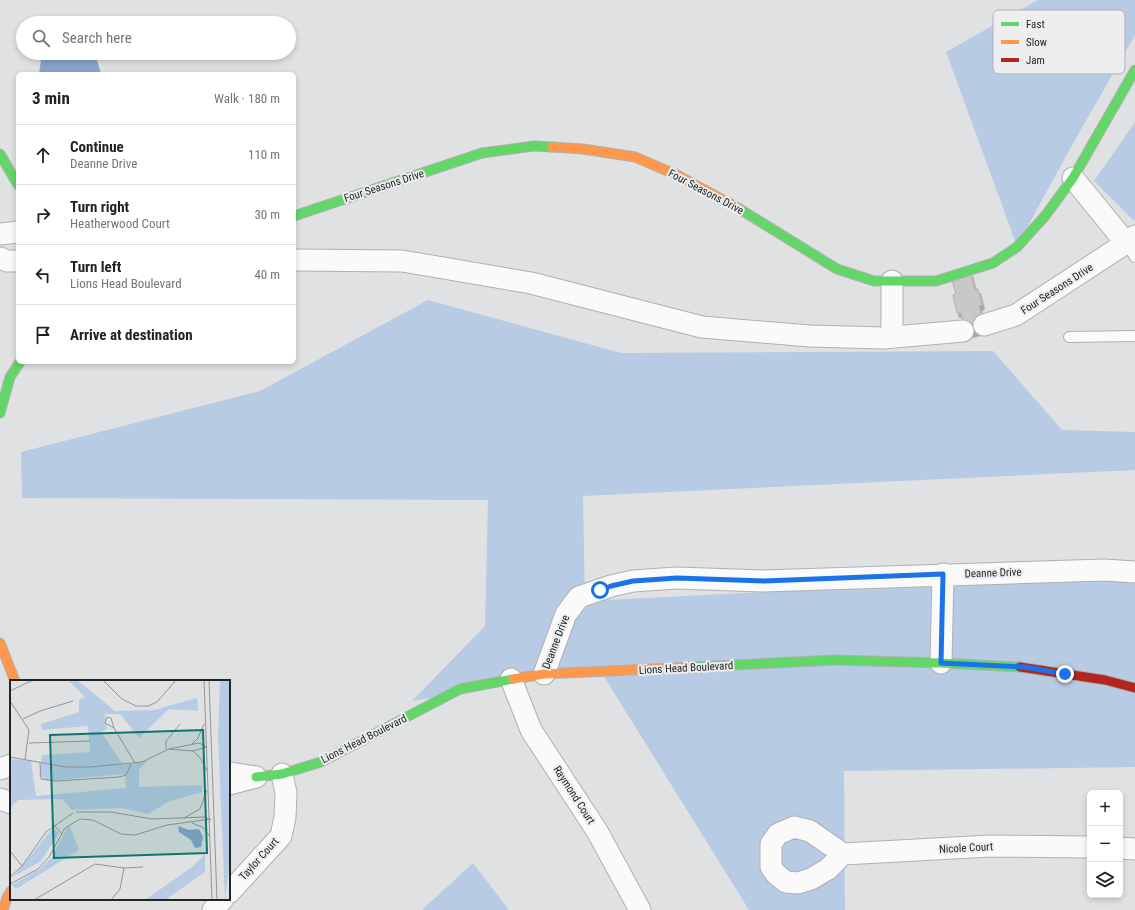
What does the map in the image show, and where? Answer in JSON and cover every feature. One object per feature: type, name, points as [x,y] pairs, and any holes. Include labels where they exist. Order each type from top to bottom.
[{"type":"street","name":"Four Seasons Drive","points":[[296,215],[482,153],[534,146],[582,149],[635,157],[679,176],[731,204],[837,269],[874,281],[936,281],[993,263],[1016,247],[1045,216],[1073,178],[1135,70]]},
{"type":"street","points":[[0,154],[16,183]]},
{"type":"street","name":"Four Seasons Drive","points":[[984,325],[1016,315],[1132,246],[1073,178]]},
{"type":"street","points":[[0,234],[16,232]]},
{"type":"street","points":[[0,258],[7,261],[16,261]]},
{"type":"street","points":[[296,260],[402,261],[531,282],[702,327],[810,336],[883,338],[963,330]]},
{"type":"street","points":[[892,281],[892,338]]},
{"type":"street","points":[[0,413],[10,378],[19,364]]},
{"type":"street","name":"Deanne Drive","points":[[544,674],[566,614],[579,597],[611,586],[633,581],[677,578],[764,581],[943,574],[1104,570],[1135,572]]},
{"type":"street","points":[[941,663],[943,574]]},
{"type":"street","points":[[0,643],[15,680]]},
{"type":"street","name":"Lions Head Boulevard","points":[[230,784],[256,777],[282,774],[321,762],[460,690],[511,679],[544,674],[835,660],[1025,667],[1105,680],[1135,688]]},
{"type":"street","name":"Raymond Court","points":[[511,679],[531,730],[597,831],[640,910]]},
{"type":"street","points":[[0,769],[10,765]]},
{"type":"street","name":"Lions Head Boulevard","points":[[230,772],[256,777]]},
{"type":"street","name":"Taylor Court","points":[[230,892],[280,836],[285,817],[286,793],[282,774]]},
{"type":"street","points":[[0,799],[10,803]]},
{"type":"street","name":"Nicole Court","points":[[843,854],[990,846],[1087,847]]},
{"type":"street","points":[[1123,848],[1135,849]]},
{"type":"street","points":[[3,910],[10,893]]},
{"type":"street","points":[[213,910],[222,900]]},
{"type":"lane","points":[[1070,337],[1135,336]]},
{"type":"shaded area","points":[[1038,0],[1135,0],[1135,35],[1125,52],[1125,10],[1020,10]]},
{"type":"shaded area","points":[[993,25],[993,74],[1113,74],[1017,246],[946,52]]},
{"type":"shaded area","points":[[41,60],[97,60],[100,72],[39,72]]},
{"type":"shaded area","points":[[1135,122],[1135,219],[1134,221],[1094,181]]},
{"type":"shaded area","points":[[428,300],[621,353],[993,351],[1062,430],[1135,432],[1135,470],[583,496],[585,601],[1135,573],[1135,767],[844,771],[845,910],[749,910],[600,670],[412,701],[485,626],[488,500],[22,498],[21,452],[260,391]]},
{"type":"shaded area","points":[[473,863],[509,910],[422,910]]},
{"type":"building","points":[[970,272],[975,290],[978,289],[982,305],[979,306],[985,329],[966,334],[961,313],[957,313],[953,295],[956,294],[951,277]]},
{"type":"traffic: fast","points":[[738,208],[837,269],[874,281],[936,281],[993,263],[1017,247],[1045,216],[1073,178],[1135,70]]},
{"type":"traffic: fast","points":[[296,215],[482,153],[534,146],[552,147]]},
{"type":"traffic: fast","points":[[0,154],[16,182]]},
{"type":"traffic: fast","points":[[0,413],[10,377],[19,364]]},
{"type":"traffic: fast","points":[[694,667],[835,660],[1020,667]]},
{"type":"traffic: fast","points":[[256,777],[282,774],[321,762],[460,689],[513,679]]},
{"type":"traffic: slow","points":[[552,147],[583,149],[635,157],[679,176],[738,208]]},
{"type":"traffic: slow","points":[[0,643],[15,680]]},
{"type":"traffic: slow","points":[[513,679],[544,674],[694,667]]},
{"type":"traffic: slow","points":[[3,910],[10,893]]},
{"type":"traffic: jam","points":[[1020,667],[1105,680],[1135,688]]},
{"type":"route","points":[[600,590],[633,581],[677,578],[764,581],[943,574],[941,663],[1025,667],[1065,674]]}]
